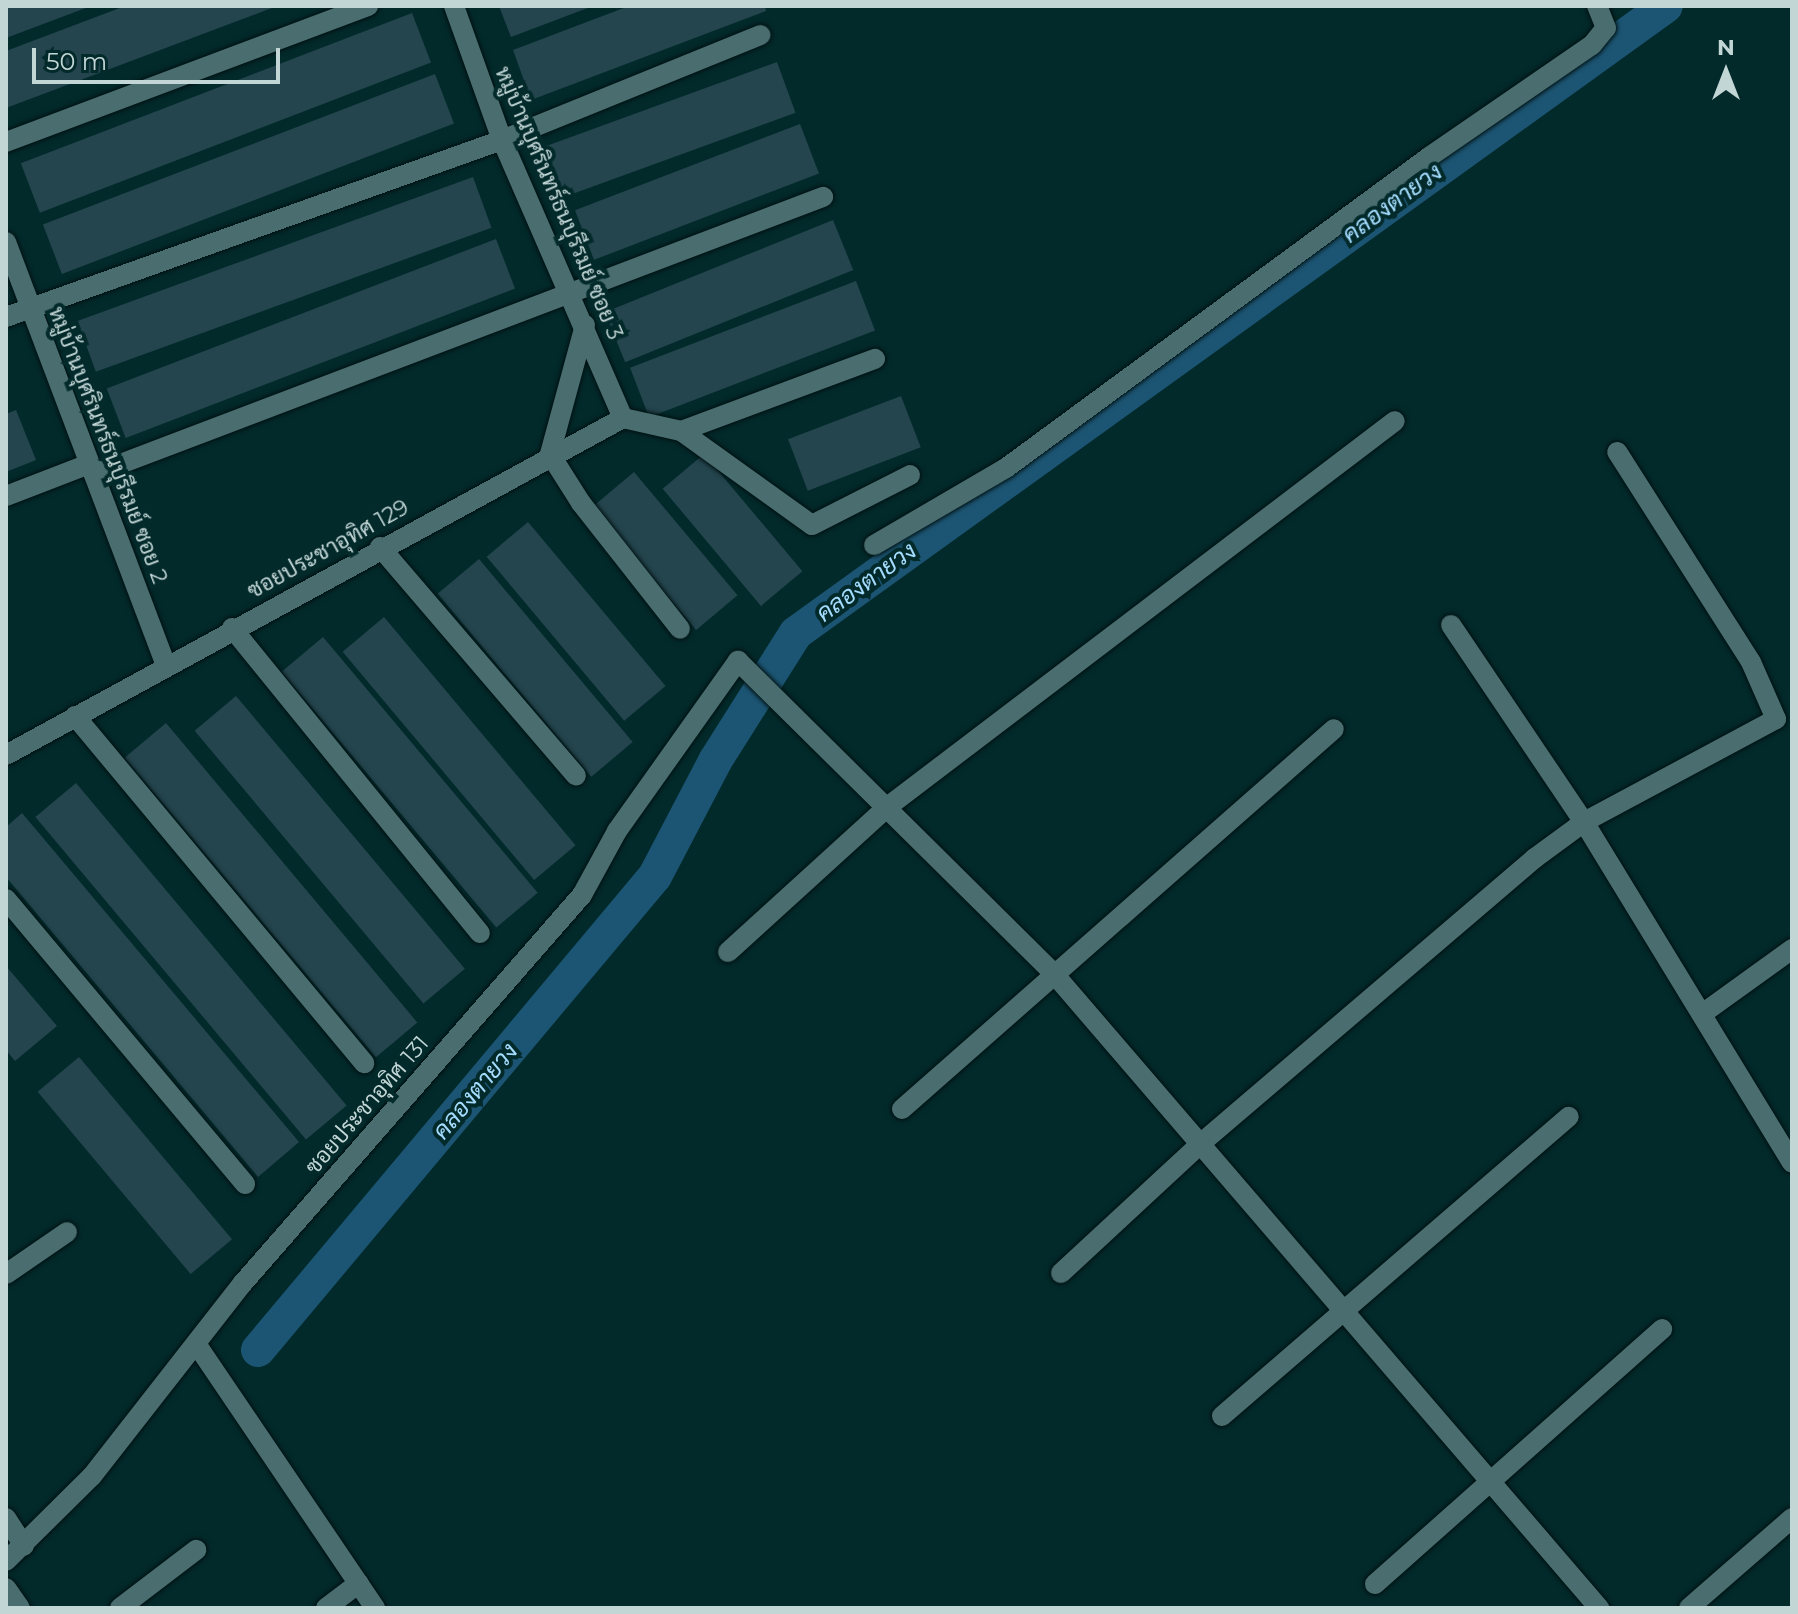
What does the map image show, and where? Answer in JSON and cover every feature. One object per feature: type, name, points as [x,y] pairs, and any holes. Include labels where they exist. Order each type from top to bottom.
[{"type":"street","points":[[6,142],[368,6]]},
{"type":"street","name":"หมู่บ้านบุศรินทร์ธนบุรีรมย์ ซอย 3","points":[[454,6],[502,140],[623,418]]},
{"type":"street","points":[[874,545],[1006,468],[1403,175],[1592,45],[1606,28],[1597,6]]},
{"type":"street","points":[[6,317],[502,140],[761,35]]},
{"type":"street","points":[[6,496],[91,469],[572,295],[823,197]]},
{"type":"street","name":"หมู่บ้านบุศรินทร์ธนบุรีรมย์ ซอย 2","points":[[6,242],[166,665]]},
{"type":"street","points":[[585,325],[550,454],[581,503],[680,629]]},
{"type":"street","points":[[681,431],[875,359]]},
{"type":"street","points":[[623,418],[681,431],[812,525],[910,475]]},
{"type":"street","name":"ซอยประชาอุทิศ 129","points":[[6,755],[550,454],[623,418]]},
{"type":"street","points":[[728,952],[886,808],[1395,421]]},
{"type":"street","points":[[1061,1273],[1199,1145],[1584,822],[1776,719],[1751,662],[1617,452]]},
{"type":"street","points":[[380,547],[576,776]]},
{"type":"street","points":[[1451,625],[1584,822],[1792,1163]]},
{"type":"street","points":[[232,628],[480,933]]},
{"type":"street","name":"ซอยประชาอุทิศ 131","points":[[6,1561],[92,1476],[243,1283],[582,895],[617,831],[738,661],[886,808]]},
{"type":"street","points":[[75,716],[364,1063]]},
{"type":"street","points":[[902,1109],[1334,729]]},
{"type":"street","points":[[886,808],[1055,975],[1599,1608]]},
{"type":"street","points":[[6,899],[245,1184]]},
{"type":"street","points":[[1702,1014],[1792,949]]},
{"type":"street","points":[[1222,1416],[1569,1117]]},
{"type":"street","points":[[6,1274],[67,1232]]},
{"type":"street","points":[[1375,1584],[1662,1329]]},
{"type":"street","points":[[197,1345],[375,1608]]},
{"type":"street","points":[[6,1518],[24,1546]]},
{"type":"street","points":[[1689,1608],[1792,1518]]},
{"type":"street","points":[[120,1608],[196,1550]]},
{"type":"street","points":[[326,1608],[359,1583]]},
{"type":"street","points":[[6,1588],[20,1608]]},
{"type":"building","points":[[6,6],[91,6],[6,38]]},
{"type":"building","points":[[125,6],[277,6],[6,108],[6,51]]},
{"type":"building","points":[[499,6],[593,6],[511,37]]},
{"type":"building","points":[[629,6],[765,6],[766,11],[531,100],[513,50]]},
{"type":"building","points":[[412,13],[431,62],[40,213],[21,163]]},
{"type":"building","points":[[777,62],[795,113],[563,197],[545,146]]},
{"type":"building","points":[[435,74],[454,123],[62,274],[43,225]]},
{"type":"building","points":[[800,124],[819,173],[594,260],[575,210]]},
{"type":"building","points":[[473,177],[491,228],[96,372],[77,321]]},
{"type":"building","points":[[833,220],[853,270],[625,362],[605,312]]},
{"type":"building","points":[[496,239],[515,288],[126,438],[107,388]]},
{"type":"building","points":[[856,281],[875,330],[649,417],[630,368]]},
{"type":"building","points":[[901,396],[921,447],[808,491],[788,439]]},
{"type":"building","points":[[16,410],[36,460],[6,472],[6,414]]},
{"type":"building","points":[[704,454],[802,571],[761,606],[663,489]]},
{"type":"building","points":[[634,472],[737,595],[696,630],[593,507]]},
{"type":"building","points":[[528,522],[666,686],[624,721],[487,557]]},
{"type":"building","points":[[479,559],[633,742],[591,777],[438,594]]},
{"type":"building","points":[[384,617],[576,845],[534,880],[343,652]]},
{"type":"building","points":[[323,637],[538,893],[496,928],[282,672]]},
{"type":"building","points":[[236,696],[465,969],[423,1003],[195,731]]},
{"type":"building","points":[[166,723],[417,1023],[376,1057],[125,758]]},
{"type":"building","points":[[76,783],[347,1106],[306,1140],[35,817]]},
{"type":"building","points":[[22,813],[299,1142],[258,1177],[6,877],[6,827]]},
{"type":"building","points":[[6,966],[57,1026],[15,1061],[6,1050]]},
{"type":"building","points":[[79,1057],[232,1239],[191,1274],[38,1092]]},
{"type":"waterway","name":"คลองตายวง","points":[[258,1350],[655,876],[715,761],[796,633],[1666,6]]}]
